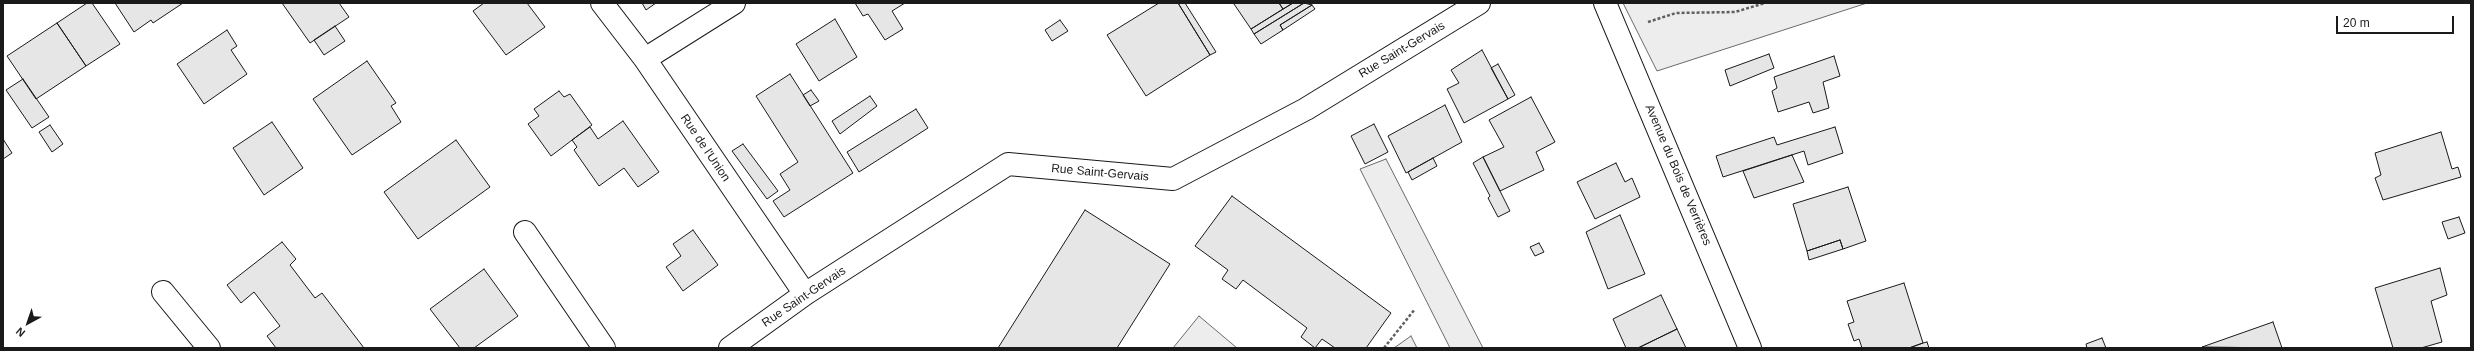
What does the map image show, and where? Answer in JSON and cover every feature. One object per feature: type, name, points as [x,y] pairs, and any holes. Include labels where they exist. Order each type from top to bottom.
[{"type":"street","name":"Rue de l'Union","points":[[602,3],[645,59],[805,294]]},
{"type":"street","points":[[645,59],[734,3]]},
{"type":"street","name":"Rue Saint-Gervais","points":[[730,348],[805,294],[1008,164],[1173,179],[1306,108],[1479,3]]},
{"type":"street","name":"Avenue du Bois de Verrières","points":[[1605,3],[1750,348]]},
{"type":"street","points":[[525,232],[604,348]]},
{"type":"street","points":[[163,292],[209,348]]},
{"type":"path","points":[[1616,29],[1635,27],[1676,12],[1735,12],[1765,3]]},
{"type":"path","points":[[1384,348],[1414,309]]},
{"type":"shaded area","points":[[1623,3],[1867,3],[1657,71]]},
{"type":"shaded area","points":[[1386,159],[1483,348],[1450,348],[1360,169]]},
{"type":"shaded area","points":[[1199,316],[1237,348],[1173,348]]},
{"type":"shaded area","points":[[1411,336],[1417,348],[1394,348]]},
{"type":"building","points":[[87,3],[92,3],[120,44],[86,66],[57,23]]},
{"type":"building","points":[[115,3],[183,3],[153,23],[151,20],[134,32]]},
{"type":"building","points":[[282,3],[339,3],[349,17],[310,43]]},
{"type":"building","points":[[484,3],[527,3],[545,27],[506,55],[473,11]]},
{"type":"building","points":[[642,3],[656,3],[646,10]]},
{"type":"building","points":[[855,3],[905,3],[892,11],[903,29],[885,40],[868,14],[863,16]]},
{"type":"building","points":[[1159,3],[1178,3],[1210,55],[1146,96],[1107,35]]},
{"type":"building","points":[[1178,3],[1185,3],[1216,52],[1210,55]]},
{"type":"building","points":[[1279,3],[1283,9],[1251,29],[1234,4]]},
{"type":"building","points":[[1279,3],[1293,3],[1283,9]]},
{"type":"building","points":[[1293,3],[1304,3],[1254,34],[1251,29]]},
{"type":"building","points":[[1304,3],[1312,5],[1280,25],[1283,30],[1261,44],[1254,34]]},
{"type":"building","points":[[1312,5],[1315,9],[1283,30],[1280,25]]},
{"type":"building","points":[[835,19],[857,57],[819,81],[796,44]]},
{"type":"building","points":[[1060,20],[1068,31],[1052,41],[1045,30]]},
{"type":"building","points":[[57,23],[86,66],[36,99],[7,56]]},
{"type":"building","points":[[335,26],[345,41],[324,55],[314,40]]},
{"type":"building","points":[[227,30],[237,46],[231,50],[247,74],[204,104],[177,64]]},
{"type":"building","points":[[1482,50],[1508,99],[1464,123],[1447,89],[1459,83],[1451,70]]},
{"type":"building","points":[[1769,54],[1774,68],[1730,86],[1725,70]]},
{"type":"building","points":[[1834,56],[1840,76],[1823,82],[1829,108],[1813,113],[1809,102],[1778,112],[1772,91],[1777,88],[1774,77]]},
{"type":"building","points":[[367,61],[396,103],[391,106],[401,122],[352,155],[313,99]]},
{"type":"building","points":[[1498,64],[1515,95],[1508,99],[1491,68]]},
{"type":"building","points":[[790,74],[853,173],[784,217],[773,201],[790,190],[780,174],[798,162],[756,96]]},
{"type":"building","points":[[23,79],[49,117],[32,128],[6,90]]},
{"type":"building","points":[[811,90],[819,101],[810,106],[803,95]]},
{"type":"building","points":[[559,91],[564,97],[570,94],[592,125],[551,156],[528,124],[539,116],[534,109]]},
{"type":"building","points":[[870,96],[877,106],[840,134],[832,121]]},
{"type":"building","points":[[1531,97],[1555,142],[1536,152],[1544,170],[1500,191],[1483,157],[1504,147],[1489,120]]},
{"type":"building","points":[[1445,105],[1462,142],[1406,173],[1388,136]]},
{"type":"building","points":[[916,109],[928,128],[859,172],[847,152]]},
{"type":"building","points":[[623,121],[659,172],[638,187],[624,168],[599,186],[574,150],[577,147],[572,140],[590,127],[598,139]]},
{"type":"building","points":[[272,122],[303,168],[264,195],[233,148]]},
{"type":"building","points":[[1374,124],[1388,152],[1365,164],[1351,136]]},
{"type":"building","points":[[50,125],[63,144],[52,152],[39,132]]},
{"type":"building","points":[[1835,127],[1843,153],[1808,165],[1804,151],[1723,177],[1716,156],[1774,137],[1777,145]]},
{"type":"building","points":[[2441,132],[2452,169],[2458,167],[2461,177],[2383,200],[2375,178],[2381,175],[2375,153]]},
{"type":"building","points":[[3,139],[12,153],[3,159]]},
{"type":"building","points":[[456,140],[490,187],[418,239],[384,192]]},
{"type":"building","points":[[743,144],[778,191],[767,199],[732,151]]},
{"type":"building","points":[[1792,155],[1804,182],[1754,198],[1743,171]]},
{"type":"building","points":[[1483,157],[1510,211],[1498,217],[1488,198],[1490,196],[1473,163]]},
{"type":"building","points":[[1433,158],[1437,166],[1412,180],[1408,172]]},
{"type":"building","points":[[1616,163],[1625,182],[1632,178],[1640,197],[1595,219],[1577,182]]},
{"type":"building","points":[[1848,187],[1866,241],[1843,249],[1840,240],[1807,251],[1793,204]]},
{"type":"building","points":[[1232,196],[1391,313],[1366,348],[1335,348],[1322,339],[1315,348],[1301,337],[1307,328],[1243,280],[1236,289],[1222,279],[1228,270],[1195,246]]},
{"type":"building","points":[[1085,210],[1170,264],[1117,348],[998,348]]},
{"type":"building","points":[[1620,215],[1645,274],[1608,289],[1586,232]]},
{"type":"building","points":[[2459,217],[2465,233],[2448,239],[2442,222]]},
{"type":"building","points":[[693,230],[718,265],[683,291],[666,267],[681,256],[673,244]]},
{"type":"building","points":[[1840,240],[1843,249],[1809,260],[1807,251]]},
{"type":"building","points":[[282,242],[296,259],[290,265],[315,298],[322,293],[364,348],[276,348],[267,336],[280,326],[254,292],[241,303],[227,285]]},
{"type":"building","points":[[1539,243],[1544,252],[1535,256],[1530,247]]},
{"type":"building","points":[[2440,268],[2447,295],[2431,301],[2442,342],[2421,348],[2393,348],[2375,288]]},
{"type":"building","points":[[484,269],[518,316],[474,348],[460,348],[430,309]]},
{"type":"building","points":[[1904,283],[1923,343],[1909,348],[1862,348],[1859,339],[1854,341],[1848,324],[1854,322],[1847,301]]},
{"type":"building","points":[[1661,295],[1677,329],[1638,348],[1626,348],[1613,319]]},
{"type":"building","points":[[2273,322],[2282,348],[2202,347]]},
{"type":"building","points":[[1677,329],[1686,348],[1638,348]]},
{"type":"building","points":[[2102,338],[2106,348],[2087,348],[2086,344]]},
{"type":"building","points":[[1927,342],[1929,348],[1909,348],[1923,343]]}]
